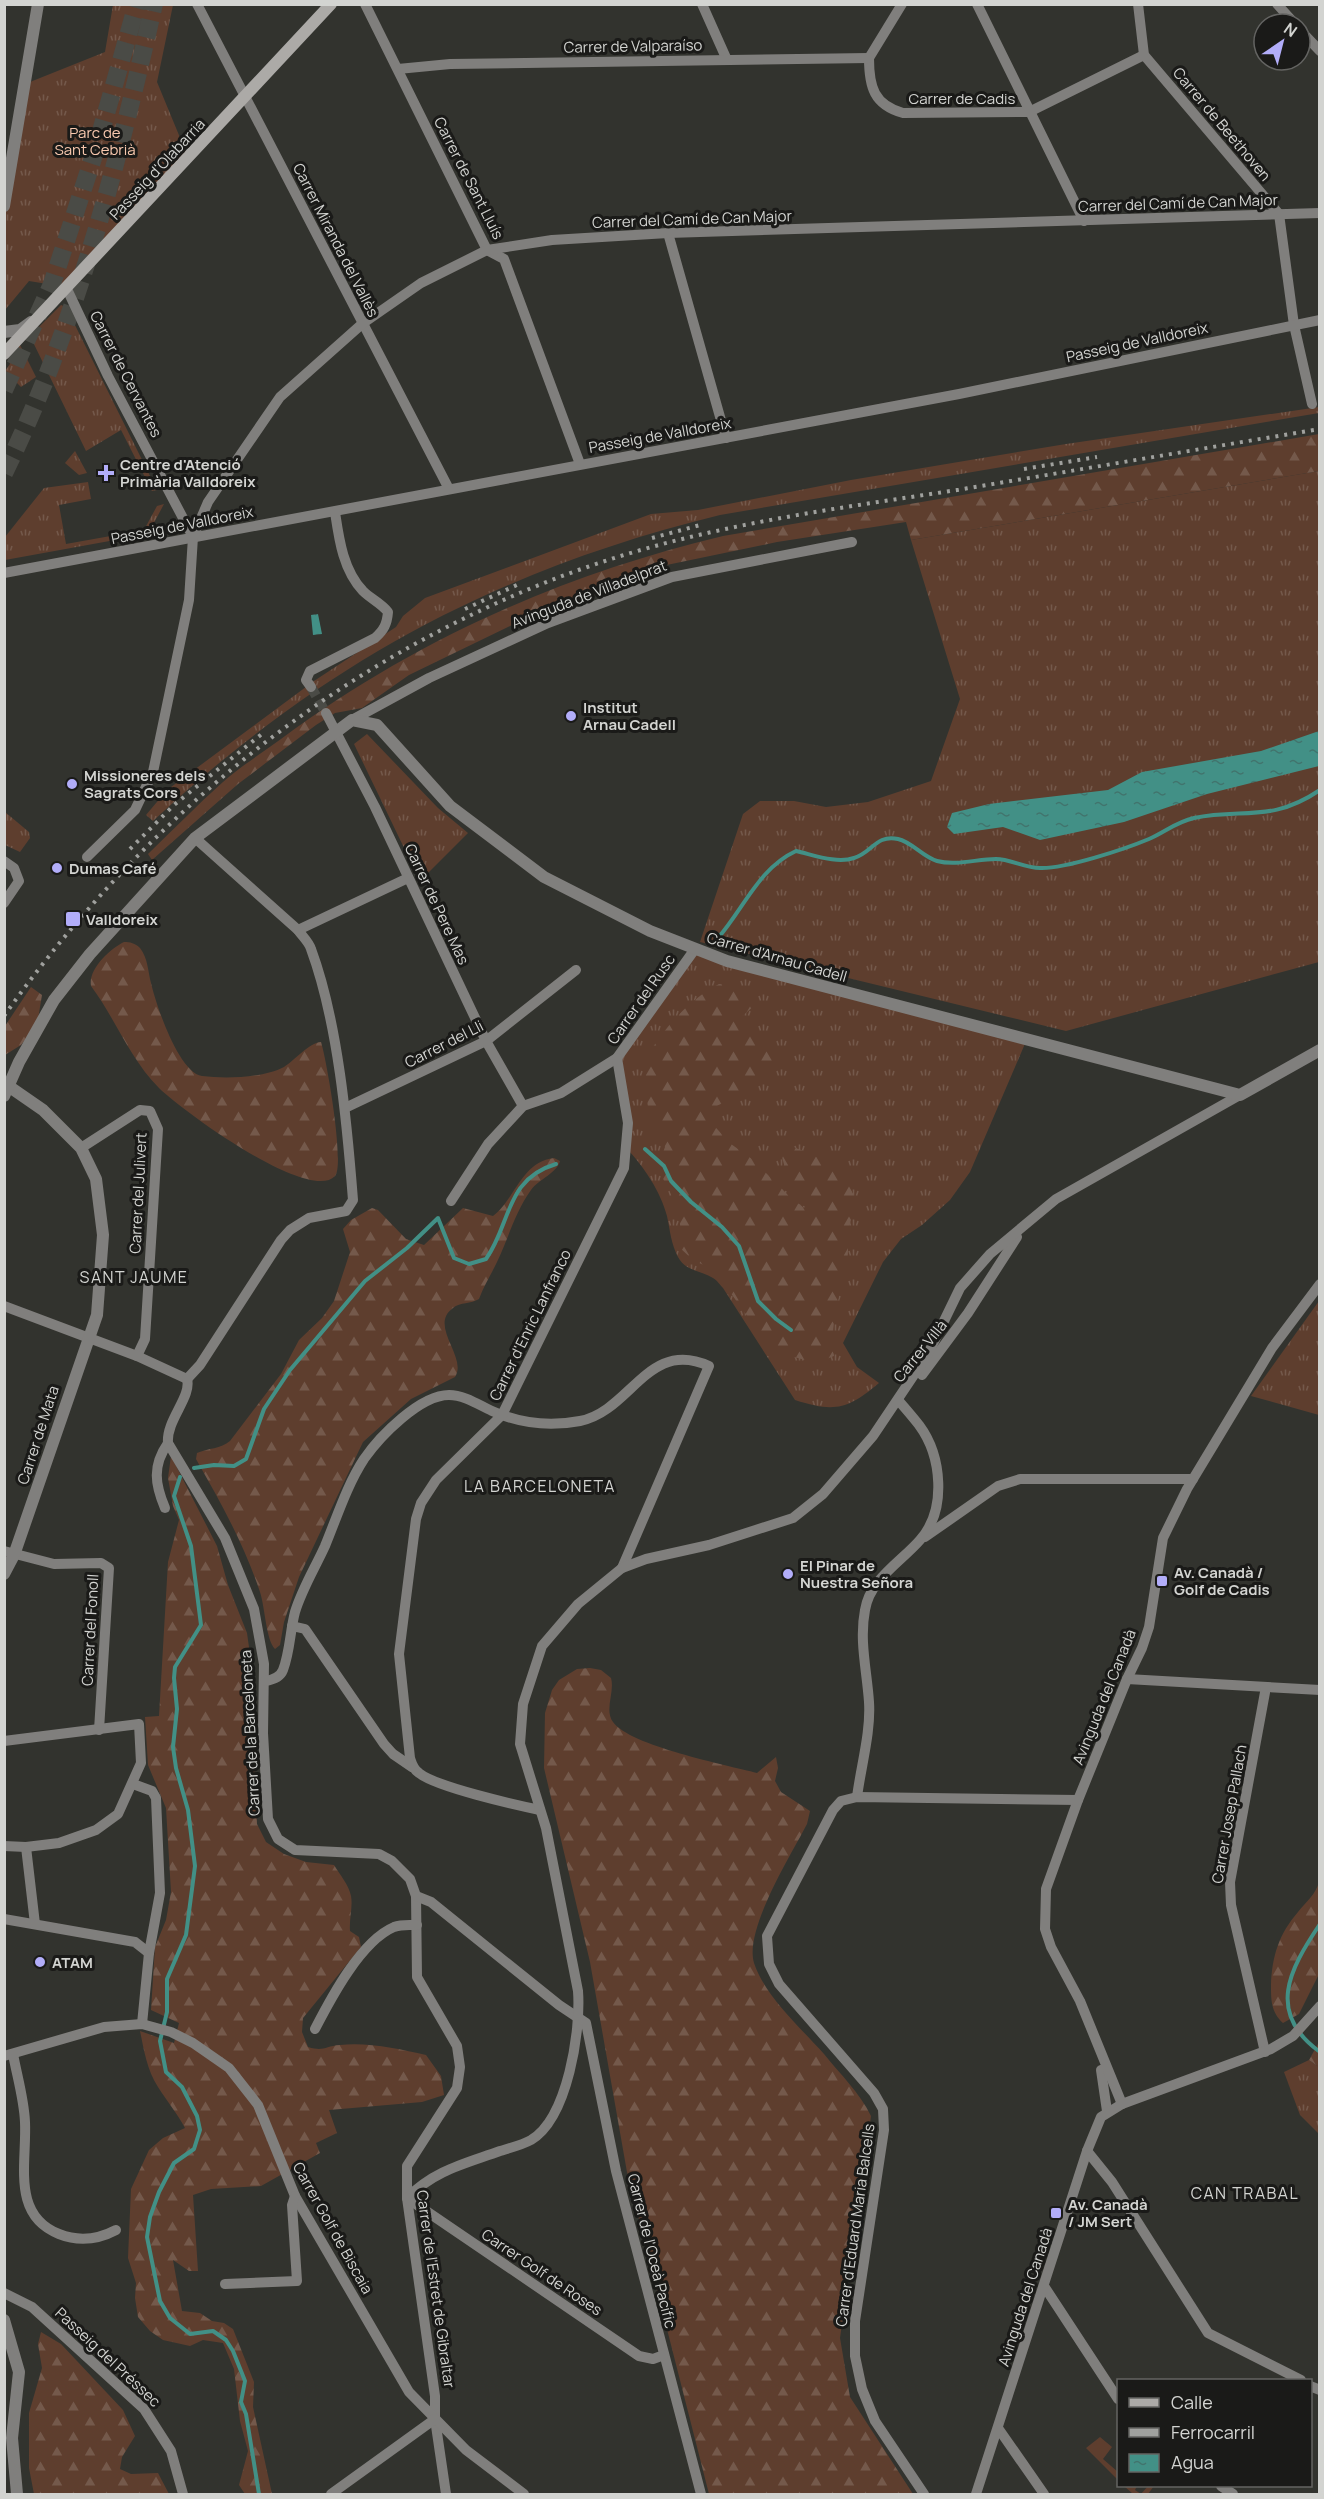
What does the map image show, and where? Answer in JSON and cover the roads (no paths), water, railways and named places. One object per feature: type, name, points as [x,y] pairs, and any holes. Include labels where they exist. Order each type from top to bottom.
[{"type":"main road","name":"Passeig d'Olabarria","points":[[4,354],[331,4]]},
{"type":"street","points":[[4,206],[10,142],[38,4]]},
{"type":"street","name":"Carrer Miranda del Vallès","points":[[197,4],[449,489]]},
{"type":"street","name":"Carrer de Sant Lluís","points":[[365,4],[487,250],[504,260],[580,464]]},
{"type":"street","points":[[702,4],[727,60]]},
{"type":"street","points":[[869,58],[902,4]]},
{"type":"street","points":[[977,4],[1084,221]]},
{"type":"street","points":[[1138,4],[1144,55]]},
{"type":"street","name":"Carrer de Cadis","points":[[869,58],[876,98],[888,109],[903,113],[1029,112],[1144,55]]},
{"type":"street","name":"Carrer de Beethoven","points":[[1144,55],[1279,214]]},
{"type":"street","name":"Carrer de Valparaíso","points":[[398,69],[450,64],[869,58]]},
{"type":"street","name":"Carrer del Camí de Can Major","points":[[87,857],[135,810],[153,772],[189,600],[194,537],[208,502],[280,397],[362,324],[422,283],[487,250],[552,240],[668,233],[1320,213]]},
{"type":"street","points":[[1279,214],[1294,325],[1312,404]]},
{"type":"street","points":[[668,233],[726,438]]},
{"type":"street","name":"Carrer de Cervantes","points":[[66,287],[108,376],[194,537]]},
{"type":"street","points":[[4,332],[20,330],[40,316]]},
{"type":"street","name":"Passeig de Valldoreix","points":[[4,573],[971,392],[1320,320]]},
{"type":"street","points":[[310,687],[306,680],[310,671],[375,638],[383,631],[387,622],[388,612],[363,590],[352,575],[341,549],[335,512]]},
{"type":"street","name":"Avinguda de Villadelprat","points":[[352,720],[429,678],[548,623],[672,577],[852,542]]},
{"type":"street","name":"Carrer de Pere Mas","points":[[326,713],[336,729],[486,1041],[523,1106]]},
{"type":"street","points":[[6,1088],[54,1000],[90,954],[195,838],[336,729],[352,720]]},
{"type":"street","name":"Carrer d'Arnau Cadell","points":[[352,720],[377,725],[450,806],[544,877],[650,931],[727,961],[1239,1095]]},
{"type":"street","points":[[187,1379],[200,1365],[281,1240],[290,1230],[309,1218],[341,1213],[351,1207],[353,1200],[345,1108],[329,1017],[311,946],[298,930],[195,838]]},
{"type":"street","points":[[4,861],[14,868],[19,880],[4,903]]},
{"type":"street","points":[[298,930],[408,878]]},
{"type":"street","name":"Carrer del Rusc","points":[[450,1201],[488,1144],[523,1106],[561,1093],[617,1058],[695,949]]},
{"type":"street","name":"Carrer del Lli","points":[[345,1108],[486,1041],[576,970]]},
{"type":"street","name":"Carrer Villà","points":[[898,1400],[928,1354],[960,1288],[990,1254],[1037,1214],[1079,1185],[1320,1050]]},
{"type":"street","name":"Carrer d'Enric Lanfranco","points":[[412,1767],[399,1654],[418,1510],[436,1480],[502,1415],[624,1168],[628,1123],[617,1058]]},
{"type":"street","name":"Carrer de Mata","points":[[4,1574],[9,1553],[97,1314],[103,1235],[96,1179],[81,1148],[51,1116],[6,1088]]},
{"type":"street","name":"Carrer del Julivert","points":[[81,1148],[140,1110],[150,1111],[156,1120],[158,1129],[145,1339],[137,1356]]},
{"type":"street","name":"Carrer Villà","points":[[898,1400],[911,1388],[940,1352],[968,1313],[1012,1242],[1037,1214]]},
{"type":"street","name":"Avinguda del Canadà","points":[[976,2494],[1087,2151],[1097,2123],[1107,2111],[1103,2077],[1045,1929],[1044,1906],[1049,1880],[1078,1800],[1149,1627],[1163,1538],[1192,1479],[1272,1348],[1320,1284]]},
{"type":"street","points":[[4,1306],[137,1356],[187,1379]]},
{"type":"street","points":[[265,1681],[273,1679],[283,1671],[291,1626],[298,1603],[355,1475],[383,1435],[416,1409],[448,1395],[470,1401],[518,1422],[552,1425],[583,1420],[607,1410],[648,1373],[664,1362],[682,1359],[696,1360],[709,1366],[622,1568]]},
{"type":"street","points":[[165,1508],[155,1479],[159,1460],[168,1443],[169,1427],[189,1387],[187,1379]]},
{"type":"street","points":[[407,2198],[418,2187],[451,2166],[522,2144],[536,2135],[555,2112],[562,2097],[579,2016],[578,1991],[540,1810],[520,1744],[520,1724],[529,1684],[542,1646],[562,1621],[622,1568],[646,1559],[709,1545],[793,1518],[829,1486],[873,1436],[898,1400],[920,1426],[931,1450],[939,1482],[934,1516],[921,1539]]},
{"type":"street","name":"Carrer de la Barceloneta","points":[[168,1443],[209,1508],[243,1578],[258,1627],[265,1681],[263,1733],[268,1819],[278,1839],[295,1850],[379,1854],[392,1861],[410,1879],[416,1896]]},
{"type":"street","points":[[1078,1800],[857,1797],[869,1704],[862,1629],[865,1607],[873,1588],[921,1539],[998,1486],[1020,1479],[1192,1479]]},
{"type":"street","name":"Carrer del Fonoll","points":[[9,1553],[66,1565],[105,1564],[109,1568],[99,1730]]},
{"type":"street","points":[[291,1626],[308,1632],[393,1754],[427,1779],[540,1810]]},
{"type":"street","points":[[1127,1679],[1320,1690]]},
{"type":"street","name":"Carrer Josep Pallach","points":[[1265,2052],[1231,1905],[1230,1882],[1266,1687]]},
{"type":"street","points":[[4,1741],[139,1724],[141,1763],[118,1814],[96,1830],[59,1843],[26,1848],[4,1846]]},
{"type":"street","points":[[133,1784],[152,1791],[156,1798],[160,1893],[149,1953],[142,2024]]},
{"type":"street","name":"Carrer d'Eduard Maria Balcells","points":[[857,1797],[841,1801],[833,1810],[771,1924],[767,1936],[767,1950],[769,1964],[779,1984],[874,2093],[883,2109],[884,2130],[855,2321],[855,2356],[862,2389],[875,2421],[924,2494]]},
{"type":"street","points":[[26,1848],[35,1924]]},
{"type":"street","points":[[416,1896],[431,1902],[559,2005],[579,2016]]},
{"type":"street","name":"Carrer de l'Estret de Gibraltar","points":[[416,1896],[417,1977],[457,2046],[460,2067],[457,2088],[407,2166],[407,2198],[435,2396],[435,2419],[446,2494]]},
{"type":"street","points":[[4,1919],[135,1942],[149,1953]]},
{"type":"street","points":[[315,2029],[338,1987],[377,1939],[393,1927],[417,1925]]},
{"type":"street","name":"Avinguda del Canadà","points":[[1064,1977],[1080,2001],[1122,2104]]},
{"type":"street","points":[[1107,2111],[1265,2052],[1287,2041],[1320,2006]]},
{"type":"street","name":"Carrer de l'Oceà Pacífic","points":[[579,2016],[586,2023],[616,2171],[701,2494]]},
{"type":"street","name":"Carrer Golf de Biscaia","points":[[9,2055],[104,2027],[142,2024],[171,2032],[229,2068],[258,2105],[295,2196],[409,2392],[466,2450],[524,2494]]},
{"type":"street","points":[[9,2055],[25,2119],[26,2199],[33,2218],[45,2229],[74,2240],[102,2237],[116,2230]]},
{"type":"street","points":[[1087,2151],[1112,2182],[1208,2332],[1299,2379]]},
{"type":"street","points":[[225,2284],[297,2281],[292,2205],[295,2196]]},
{"type":"street","name":"Carrer Golf de Roses","points":[[407,2198],[639,2355],[653,2359],[664,2355]]},
{"type":"street","points":[[1044,2286],[1117,2396]]},
{"type":"street","name":"Passeig del Préssec","points":[[4,2292],[32,2307],[144,2409],[171,2451],[183,2494]]},
{"type":"street","points":[[4,2320],[19,2372],[12,2438],[17,2494]]},
{"type":"street","points":[[330,2494],[435,2419]]},
{"type":"street","points":[[998,2428],[1044,2494]]},
{"type":"water","points":[[318,614],[322,634],[313,635],[311,615]]},
{"type":"water","points":[[1319,731],[1319,766],[1207,794],[1124,822],[1040,840],[1003,827],[954,834],[947,827],[952,813],[989,804],[1108,790],[1142,772],[1261,751]]},
{"type":"waterway","points":[[718,938],[762,878],[783,858],[796,851],[825,858],[847,860],[860,856],[879,841],[891,838],[908,843],[937,861],[959,863],[996,859],[1034,868],[1051,867],[1095,858],[1125,848],[1194,818],[1272,811],[1287,807],[1320,790]]},
{"type":"waterway","points":[[645,1149],[664,1166],[671,1181],[691,1202],[722,1227],[739,1246],[758,1301],[791,1330]]},
{"type":"waterway","points":[[194,1468],[214,1465],[234,1466],[246,1459],[264,1409],[290,1370],[365,1281],[407,1248],[438,1218],[454,1258],[469,1264],[486,1259],[518,1191],[539,1171],[556,1164]]},
{"type":"waterway","points":[[180,1477],[174,1496],[191,1546],[201,1625],[175,1667],[177,1709],[173,1747],[176,1768],[188,1810],[195,1866],[186,1935],[167,1979],[167,2012],[160,2041],[166,2072],[182,2087],[197,2116],[200,2130],[194,2149],[174,2163],[159,2192],[150,2217],[147,2237],[160,2301],[170,2318],[190,2334],[213,2331],[226,2340],[233,2351],[245,2381],[241,2402],[246,2414],[259,2494]]},
{"type":"waterway","points":[[1320,1924],[1299,1958],[1288,1991],[1288,2006],[1293,2022],[1303,2037],[1320,2052]]},
{"type":"tunnel","points":[[4,390],[52,284],[96,149],[137,4]]},
{"type":"tunnel","points":[[4,473],[30,417],[74,302],[110,184],[154,4]]},
{"type":"tunnel","points":[[311,687],[326,713]]},
{"type":"railway","points":[[4,1016],[61,941],[123,871],[190,805],[262,745],[338,690],[418,642],[502,600],[590,566],[726,529],[1320,429]]},
{"type":"railway","points":[[1024,469],[1097,457]]},
{"type":"railway","points":[[652,538],[704,524]]},
{"type":"railway","points":[[465,609],[519,584]]},
{"type":"railway","points":[[130,849],[174,805],[263,733]]},
{"type":"place","name":"Centre d'Atenció Primària Valldoreix","points":[[106,473]]},
{"type":"place","name":"Institut Arnau Cadell","points":[[571,716]]},
{"type":"place","name":"Missioneres dels Sagrats Cors","points":[[72,784]]},
{"type":"place","name":"Dumas Café","points":[[57,868]]},
{"type":"place","name":"Valldoreix","points":[[73,919]]},
{"type":"place","name":"El Pinar de Nuestra Señora","points":[[788,1574]]},
{"type":"place","name":"Av. Canadà / Golf de Cadis","points":[[1162,1581]]},
{"type":"place","name":"ATAM","points":[[40,1962]]},
{"type":"place","name":"Av. Canadà / JM Sert","points":[[1056,2213]]},
{"type":"district","name":"SANT JAUME","points":[[134,1277]]},
{"type":"district","name":"LA BARCELONETA","points":[[540,1486]]},
{"type":"district","name":"CAN TRABAL","points":[[1245,2193]]},
{"type":"park label","name":"Parc de Sant Cebrià","points":[[95,140]]}]
